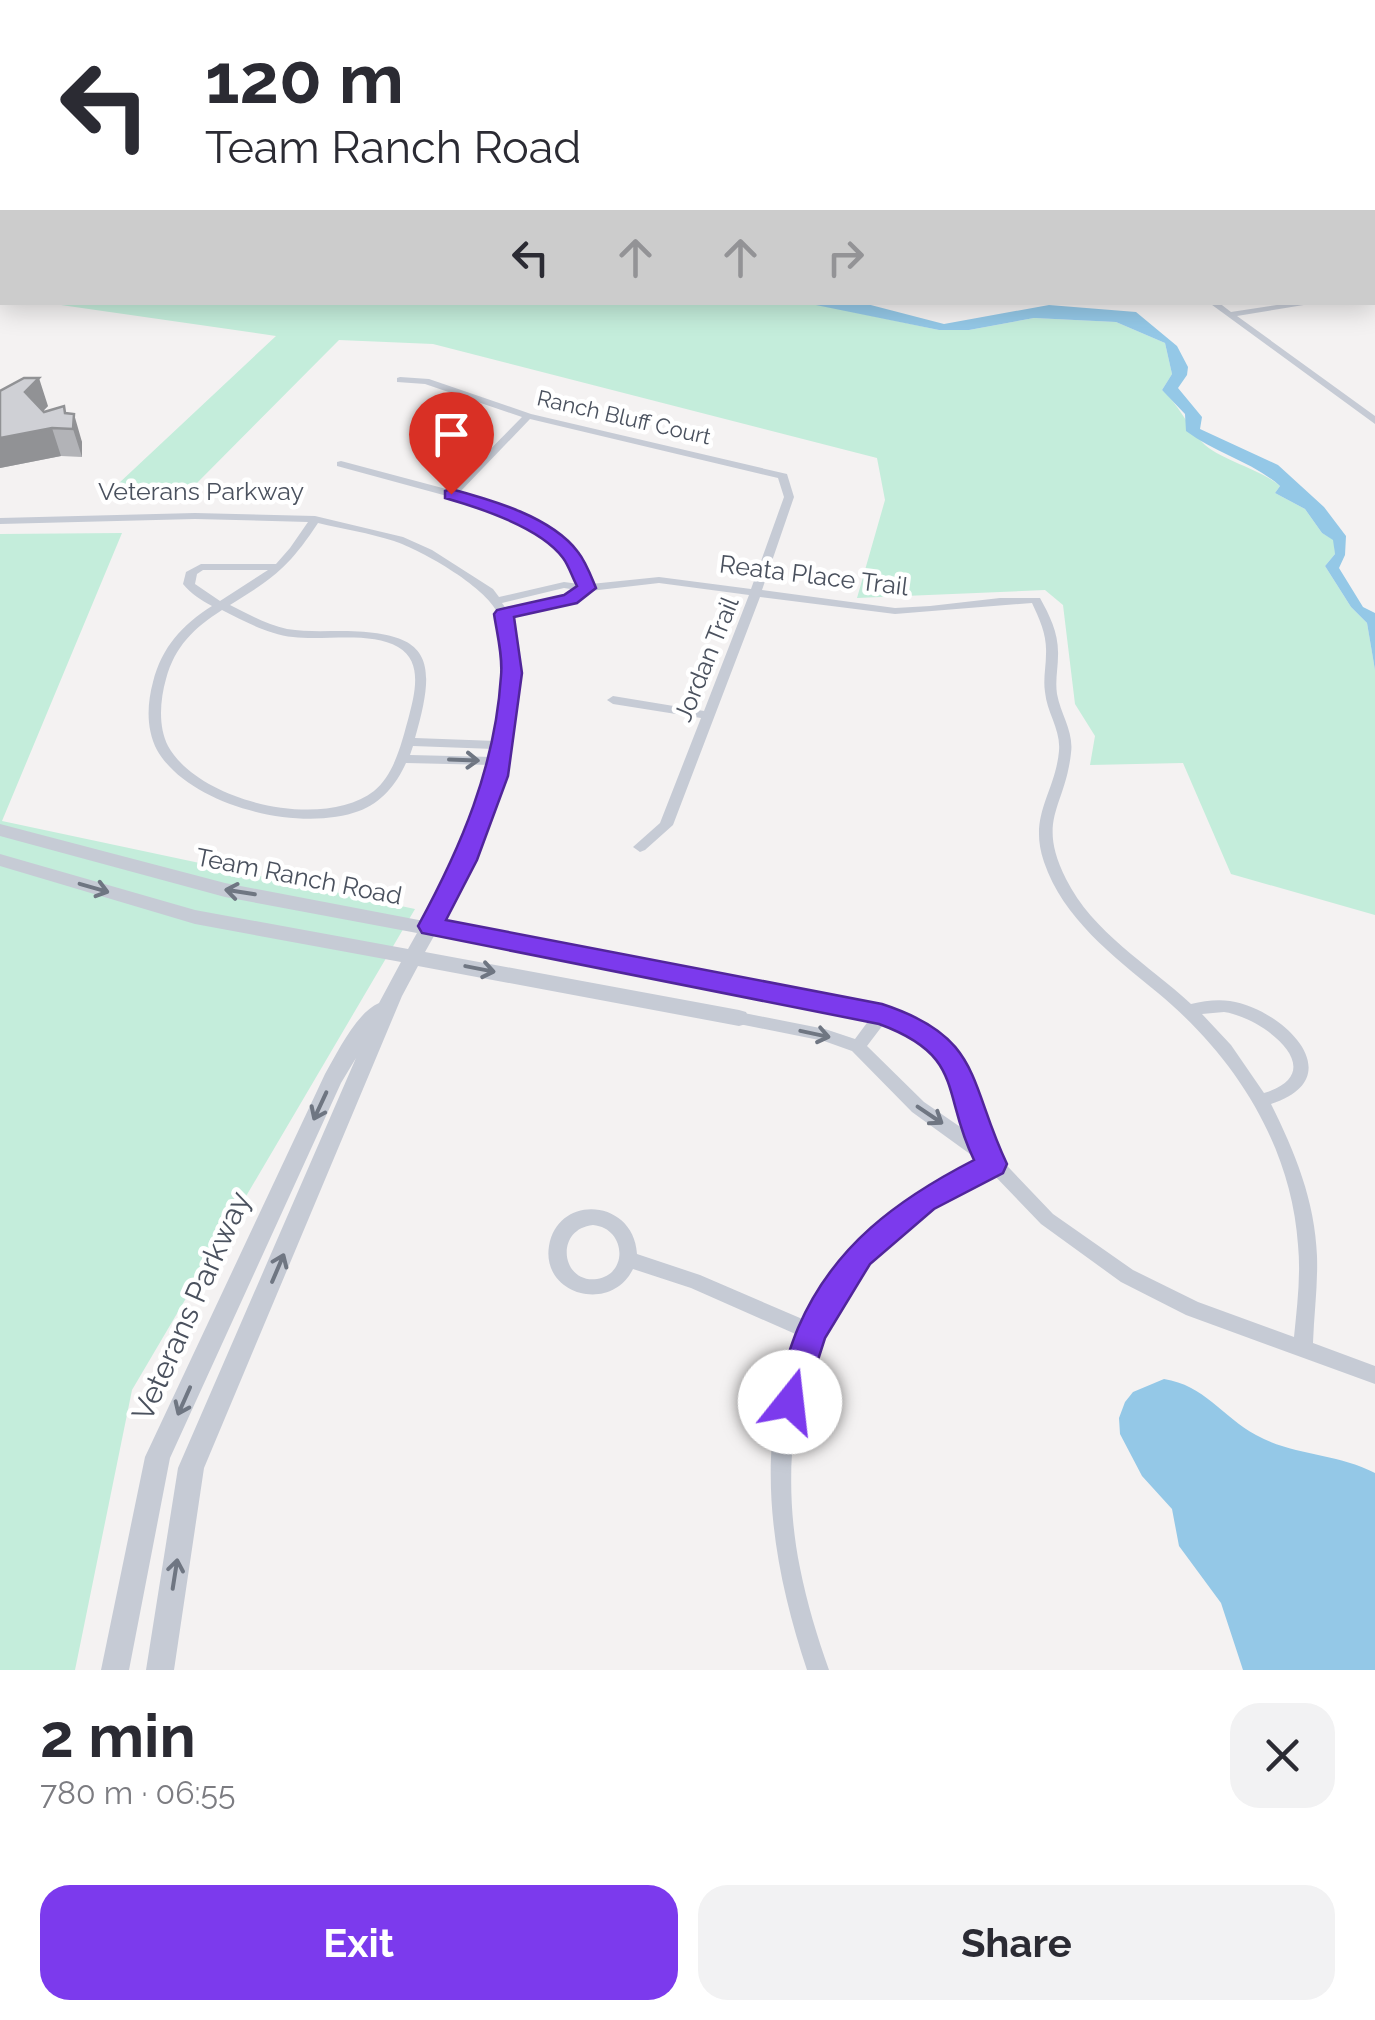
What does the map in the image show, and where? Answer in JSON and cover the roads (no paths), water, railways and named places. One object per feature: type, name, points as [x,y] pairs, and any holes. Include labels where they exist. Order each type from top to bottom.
[{"type":"street","points":[[1216,305],[1375,421]]},
{"type":"street","points":[[1230,315],[1298,305]]},
{"type":"street","name":"Ranch Bluff Court","points":[[400,380],[445,386],[528,416],[784,476]]},
{"type":"street","points":[[451,494],[528,416]]},
{"type":"street","points":[[340,464],[492,506],[544,533],[570,554],[587,588]]},
{"type":"street","name":"Jordan Trail","points":[[640,847],[666,825],[756,592],[788,496],[784,476]]},
{"type":"street","name":"Veterans Parkway","points":[[0,521],[195,516],[316,518],[360,527],[428,552],[489,592],[504,614],[512,673],[497,776],[466,860],[392,996],[191,1468],[160,1670]]},
{"type":"street","points":[[279,567],[194,569],[188,579],[190,588],[222,606],[281,632],[370,635],[402,643],[416,656],[423,686],[402,759],[379,794],[363,804],[328,814],[235,801],[190,778],[164,752],[154,718],[158,682],[176,640],[222,606],[279,567],[316,518]]},
{"type":"street","name":"Reata Place Trail","points":[[496,601],[564,585],[587,588],[659,580],[894,610],[928,610],[987,600],[1036,600],[1051,634],[1050,689],[1066,740],[1064,761],[1044,820],[1052,864],[1094,929],[1189,1010]]},
{"type":"street","name":"Reata Place Trail","points":[[504,614],[571,599],[587,588]]},
{"type":"street","points":[[613,700],[707,715]]},
{"type":"street","points":[[408,742],[502,745]]},
{"type":"street","points":[[402,759],[498,761]]},
{"type":"street","name":"Team Ranch Road","points":[[0,830],[225,890],[882,1014],[921,1031],[951,1056],[961,1073],[989,1158]]},
{"type":"street","name":"Team Ranch Road","points":[[0,860],[195,917],[825,1035],[858,1048],[918,1107],[989,1158],[1047,1219],[1127,1276],[1193,1309],[1375,1376]]},
{"type":"street","points":[[134,899],[158,873]]},
{"type":"street","name":"Veterans Parkway","points":[[114,1670],[158,1457],[332,1080],[356,1039],[392,996]]},
{"type":"street","points":[[1189,1010],[1223,1006],[1247,1011],[1287,1036],[1300,1064],[1297,1081],[1286,1091],[1260,1102]]},
{"type":"street","points":[[1189,1010],[1223,1048],[1260,1102],[1292,1169],[1308,1259],[1303,1347]]},
{"type":"street","points":[[858,1048],[882,1014]]},
{"type":"street","points":[[818,1670],[792,1585],[780,1484],[790,1402],[812,1332],[840,1281],[874,1241],[924,1200],[989,1158]]},
{"type":"street","points":[[629,1260],[707,1286],[812,1332]]},
{"type":"water","points":[[816,305],[871,305],[944,324],[1049,305],[1136,312],[1177,346],[1188,367],[1178,388],[1202,417],[1200,429],[1278,465],[1324,507],[1346,536],[1345,555],[1339,568],[1363,607],[1375,613],[1375,670],[1367,623],[1351,607],[1325,566],[1335,554],[1333,540],[1322,533],[1305,509],[1275,493],[1280,486],[1186,431],[1185,414],[1162,390],[1172,374],[1165,343],[1116,322],[1034,318],[969,330],[939,330]]},
{"type":"water","points":[[1164,1379],[1191,1388],[1244,1428],[1270,1442],[1375,1473],[1375,1670],[1243,1670],[1221,1603],[1179,1546],[1172,1509],[1142,1476],[1120,1434],[1119,1418],[1133,1392]]}]
